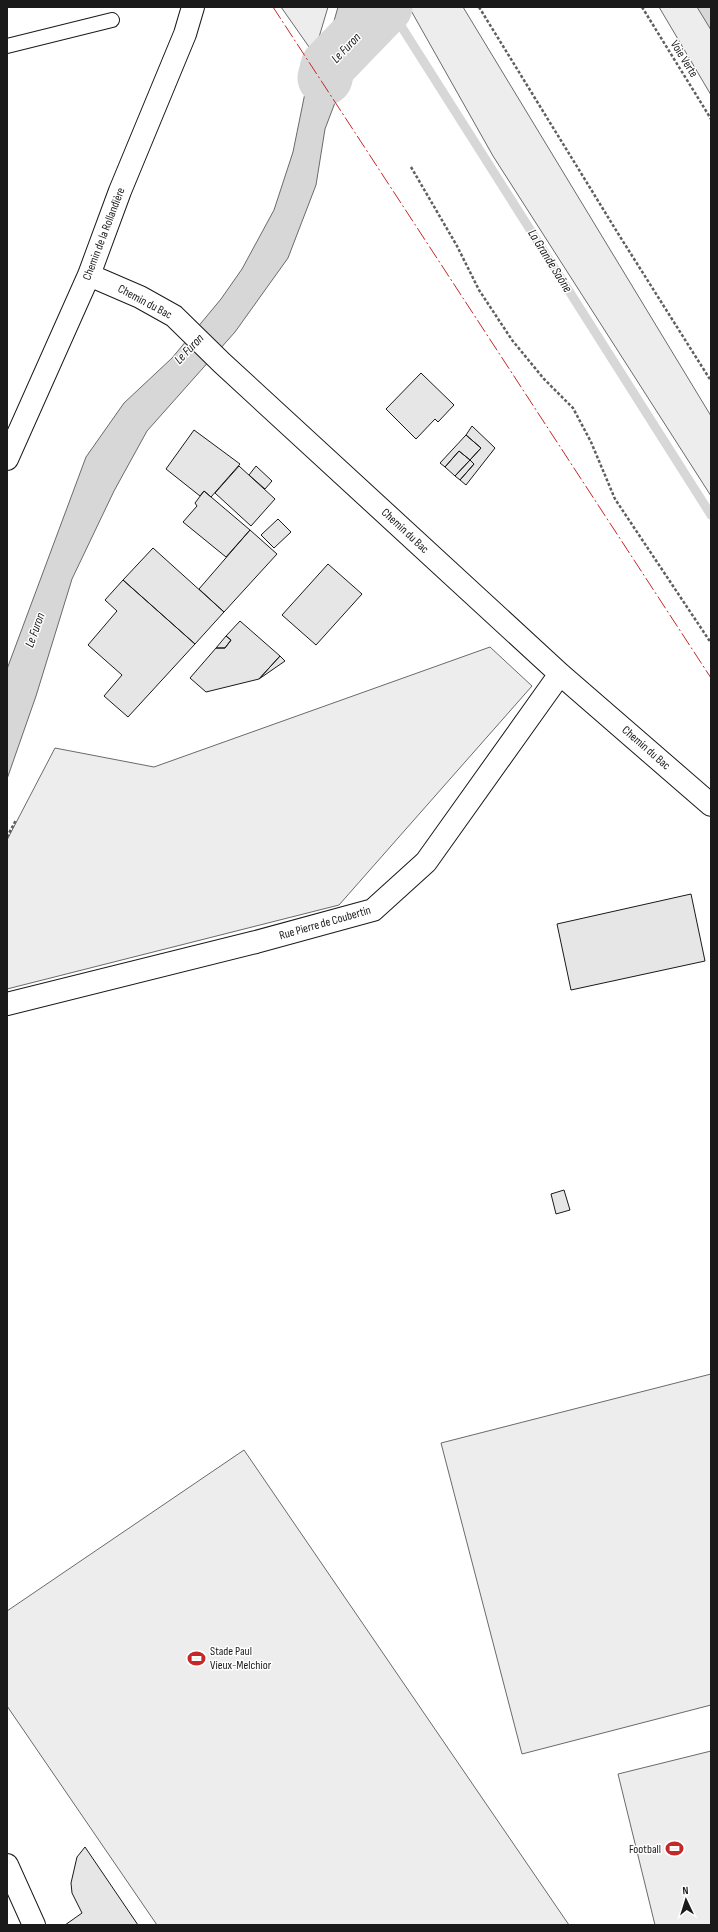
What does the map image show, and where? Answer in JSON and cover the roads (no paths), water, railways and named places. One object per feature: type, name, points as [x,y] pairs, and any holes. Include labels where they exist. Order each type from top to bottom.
[{"type":"street","name":"Chemin de la Rollandière","points":[[7,459],[89,275],[120,191],[185,34],[193,7]]},
{"type":"street","name":"Chemin du Bac","points":[[89,275],[140,296],[174,316],[222,363],[560,674],[711,805]]},
{"type":"street","name":"Rue Pierre de Coubertin","points":[[7,1004],[256,942],[373,910],[426,862],[560,674]]},
{"type":"street","points":[[7,1865],[34,1925]]},
{"type":"lane","points":[[7,46],[112,20]]},
{"type":"water","points":[[338,7],[360,7],[384,35],[347,71],[325,129],[316,185],[288,258],[235,332],[147,431],[114,491],[72,579],[36,696],[7,779],[7,669],[86,457],[124,403],[172,358],[221,299],[242,269],[274,210],[293,152],[306,88],[328,42]]},
{"type":"water","points":[[697,7],[711,7],[711,30]]},
{"type":"waterway","name":"Le Furon","points":[[325,78],[328,66],[385,7]]},
{"type":"waterway","name":"La Grande Saône","points":[[389,7],[711,515]]},
{"type":"place","name":"Stade Paul Vieux-Melchior","points":[[197,1658]]},
{"type":"place","name":"Football","points":[[674,1849]]}]
